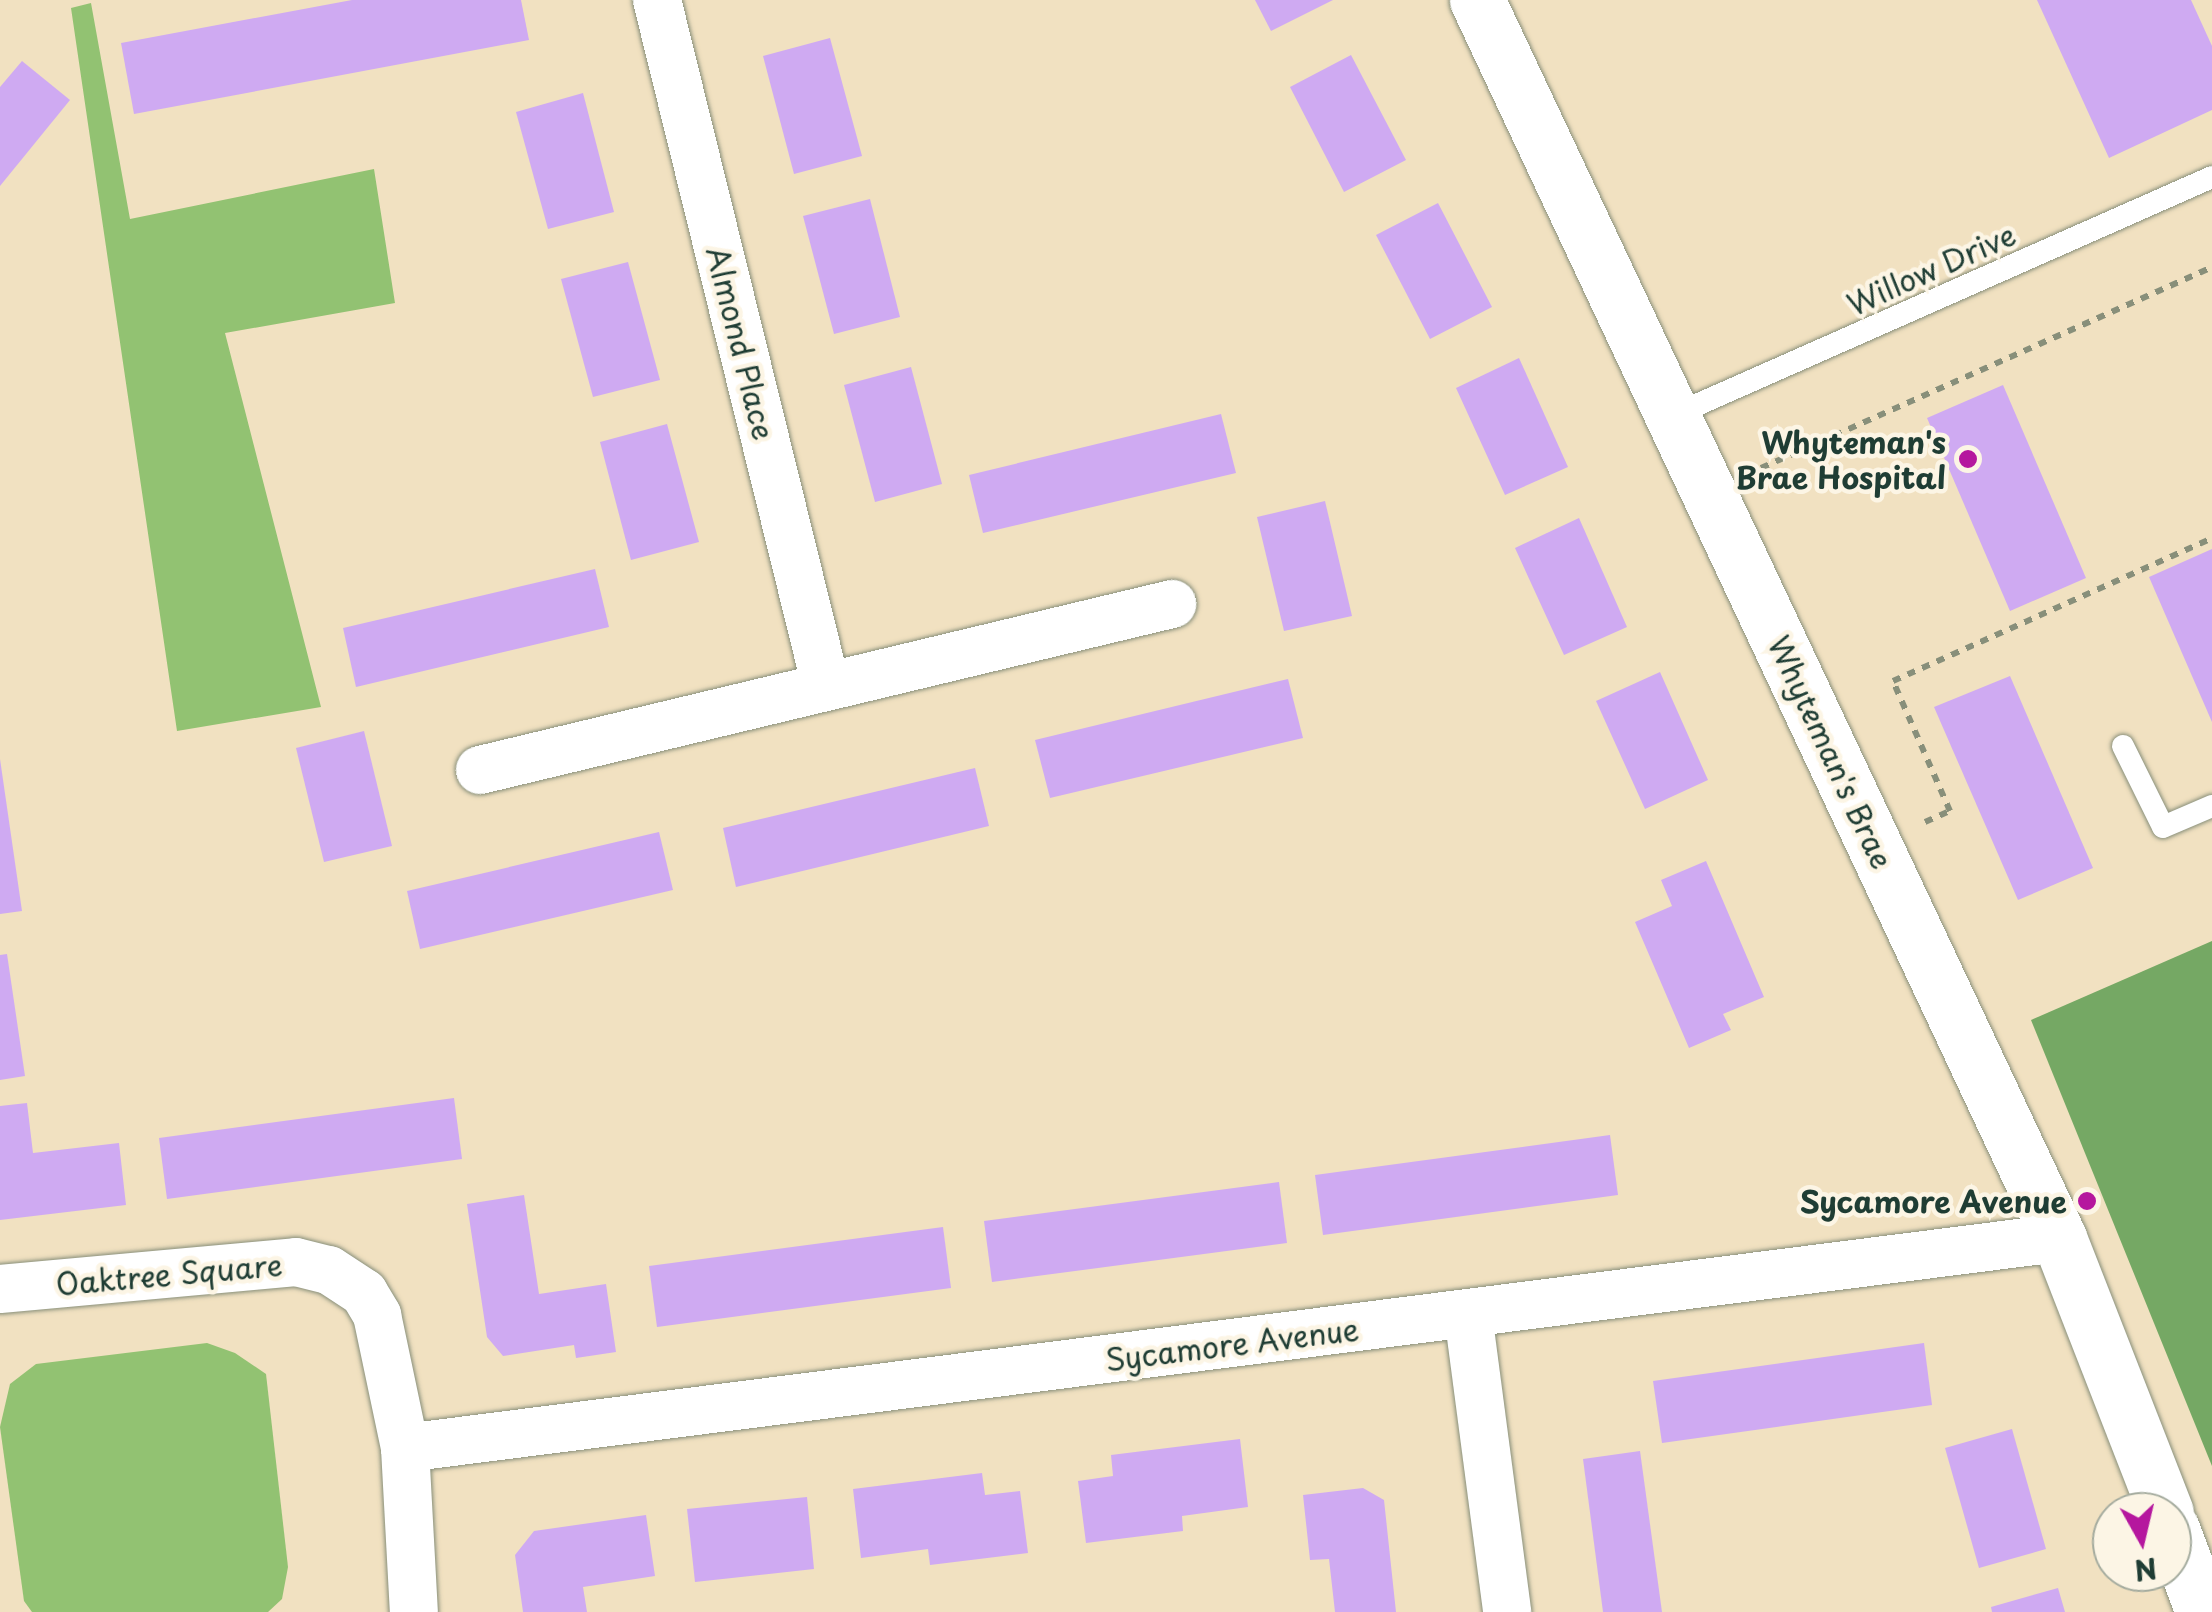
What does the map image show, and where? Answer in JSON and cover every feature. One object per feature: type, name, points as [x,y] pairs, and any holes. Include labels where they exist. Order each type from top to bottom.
[{"type":"street","name":"Almond Place","points":[[656,0],[826,686]]},
{"type":"street","name":"Whyteman's Brae","points":[[1477,0],[2058,1238],[2158,1492]]},
{"type":"street","points":[[480,770],[1172,604]]},
{"type":"street","name":"Sycamore Avenue","points":[[405,1448],[2058,1238]]},
{"type":"street","name":"Oaktree Square","points":[[0,1288],[296,1262],[329,1270],[364,1293],[377,1315],[405,1448],[414,1612]]},
{"type":"street","points":[[1468,1314],[1507,1612]]},
{"type":"street","points":[[2192,1583],[2203,1612]]},
{"type":"lane","name":"Willow Drive","points":[[1674,415],[2212,178]]},
{"type":"lane","points":[[2123,746],[2163,827],[2212,806]]},
{"type":"path","points":[[1709,490],[2212,268]]},
{"type":"path","points":[[1875,844],[1950,811],[1893,682],[2212,538]]},
{"type":"green space","points":[[91,3],[130,219],[374,169],[395,303],[225,333],[321,707],[177,731],[71,8]]},
{"type":"green space","points":[[2212,941],[2212,1466],[2031,1020]]},
{"type":"green space","points":[[207,1343],[235,1353],[266,1374],[288,1567],[282,1599],[268,1612],[32,1612],[24,1601],[0,1427],[10,1384],[36,1364]]},
{"type":"building","points":[[352,0],[521,0],[529,40],[134,114],[121,43]]},
{"type":"building","points":[[1255,0],[1333,0],[1271,31]]},
{"type":"building","points":[[2037,0],[2191,0],[2212,46],[2212,110],[2109,158]]},
{"type":"building","points":[[830,38],[862,156],[794,174],[763,56]]},
{"type":"building","points":[[1351,55],[1406,160],[1344,192],[1290,87]]},
{"type":"building","points":[[22,61],[70,100],[0,186],[0,87]]},
{"type":"building","points":[[583,93],[614,212],[548,229],[516,112]]},
{"type":"building","points":[[870,199],[900,317],[834,334],[803,216]]},
{"type":"building","points":[[1438,203],[1492,307],[1430,339],[1376,235]]},
{"type":"building","points":[[628,262],[660,380],[593,397],[561,279]]},
{"type":"building","points":[[1519,358],[1568,467],[1505,495],[1456,388]]},
{"type":"building","points":[[911,367],[942,484],[875,502],[844,385]]},
{"type":"building","points":[[2003,385],[2086,578],[2010,611],[1927,418]]},
{"type":"building","points":[[1221,414],[1236,473],[983,533],[969,475]]},
{"type":"building","points":[[667,424],[699,542],[631,560],[600,442]]},
{"type":"building","points":[[1325,501],[1352,616],[1284,631],[1257,517]]},
{"type":"building","points":[[1579,518],[1627,627],[1564,655],[1515,548]]},
{"type":"building","points":[[2212,549],[2212,722],[2149,577]]},
{"type":"building","points":[[595,569],[609,627],[356,687],[343,628]]},
{"type":"building","points":[[1660,672],[1708,780],[1645,809],[1596,701]]},
{"type":"building","points":[[2010,676],[2093,868],[2018,900],[1934,707]]},
{"type":"building","points":[[1288,679],[1303,738],[1050,798],[1035,740]]},
{"type":"building","points":[[364,731],[392,846],[324,862],[296,748]]},
{"type":"building","points":[[0,759],[22,911],[0,914]]},
{"type":"building","points":[[975,768],[989,826],[736,887],[723,828]]},
{"type":"building","points":[[659,832],[673,890],[420,949],[407,891]]},
{"type":"building","points":[[1706,861],[1764,997],[1723,1014],[1731,1030],[1689,1048],[1635,922],[1672,906],[1661,880]]},
{"type":"building","points":[[7,954],[25,1076],[0,1080],[0,955]]},
{"type":"building","points":[[454,1098],[462,1159],[167,1199],[159,1138]]},
{"type":"building","points":[[27,1103],[33,1153],[119,1143],[126,1205],[0,1220],[0,1106]]},
{"type":"building","points":[[1610,1135],[1618,1195],[1323,1235],[1315,1175]]},
{"type":"building","points":[[1279,1182],[1287,1243],[992,1282],[984,1221]]},
{"type":"building","points":[[524,1195],[539,1294],[606,1284],[616,1352],[576,1358],[574,1345],[503,1356],[487,1337],[467,1204]]},
{"type":"building","points":[[943,1227],[951,1288],[657,1327],[649,1266]]},
{"type":"building","points":[[1924,1343],[1932,1405],[1662,1443],[1653,1381]]},
{"type":"building","points":[[2012,1429],[2046,1549],[1979,1568],[1945,1448]]},
{"type":"building","points":[[1240,1439],[1248,1507],[1182,1516],[1183,1531],[1086,1543],[1078,1481],[1113,1476],[1111,1455]]},
{"type":"building","points":[[1640,1451],[1662,1612],[1603,1612],[1583,1459]]},
{"type":"building","points":[[982,1473],[985,1495],[1020,1491],[1028,1553],[930,1565],[928,1549],[861,1558],[853,1489]]},
{"type":"building","points":[[1363,1488],[1384,1500],[1396,1612],[1335,1612],[1329,1559],[1310,1560],[1303,1495]]},
{"type":"building","points":[[807,1497],[814,1569],[695,1582],[687,1509]]},
{"type":"building","points":[[646,1515],[655,1576],[583,1587],[587,1612],[523,1612],[515,1555],[534,1531]]},
{"type":"building","points":[[2058,1588],[2065,1612],[1992,1612],[1991,1607]]},
{"type":"place","name":"Whyteman's Brae Hospital","points":[[1968,459]]},
{"type":"place","name":"Sycamore Avenue","points":[[2087,1201]]}]
